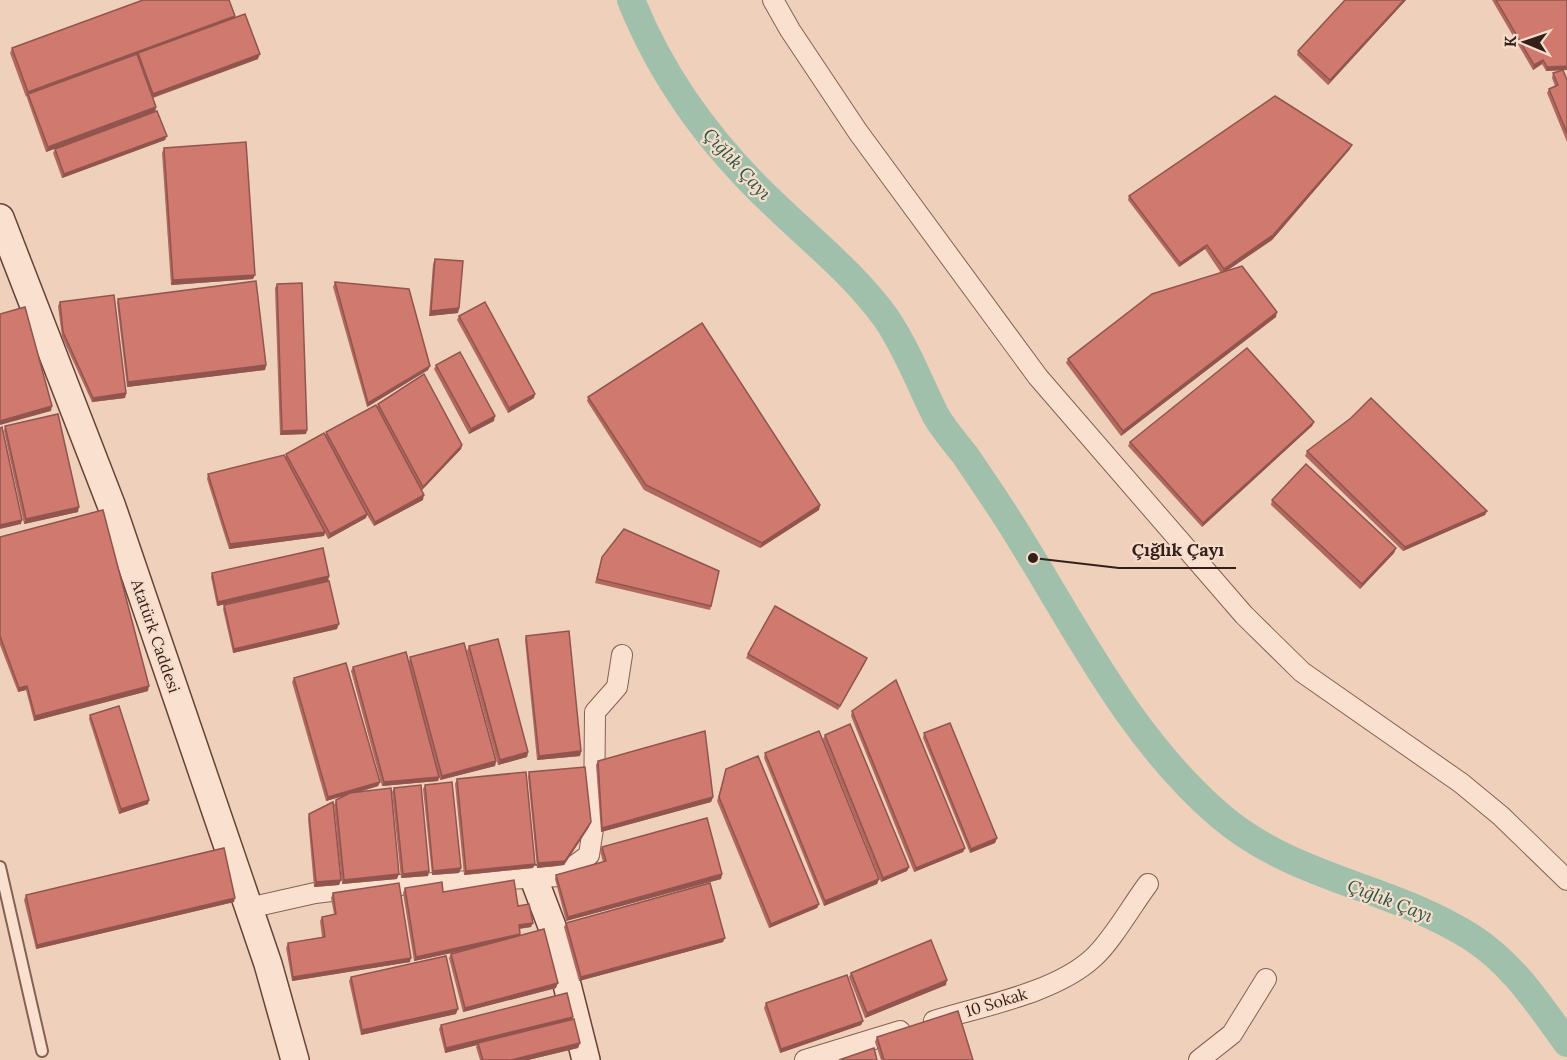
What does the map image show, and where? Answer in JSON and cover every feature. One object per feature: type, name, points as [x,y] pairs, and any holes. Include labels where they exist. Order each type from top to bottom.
[{"type":"street","points":[[773,0],[790,30],[858,132],[1038,377],[1244,615],[1302,672],[1461,783],[1501,816],[1567,880]]},
{"type":"street","name":"Atatürk Caddesi","points":[[3,235],[112,507],[248,908],[295,1060]]},
{"type":"street","points":[[248,908],[315,893],[364,886],[560,876],[589,855],[594,822],[595,712],[617,687],[622,655]]},
{"type":"street","points":[[534,879],[553,929],[586,1060]]},
{"type":"street","name":"10 Sokak","points":[[805,1060],[1033,991],[1065,977],[1093,958],[1148,884]]},
{"type":"street","points":[[1199,1060],[1232,1034],[1266,979]]},
{"type":"lane","points":[[0,867],[42,1051]]},
{"type":"building","points":[[143,0],[229,0],[235,16],[28,92],[12,48]]},
{"type":"building","points":[[1345,0],[1404,0],[1330,80],[1298,51]]},
{"type":"building","points":[[1496,0],[1567,0],[1567,66],[1547,67],[1543,60],[1534,65]]},
{"type":"building","points":[[245,14],[260,54],[153,94],[138,53]]},
{"type":"building","points":[[137,54],[156,107],[48,147],[28,94]]},
{"type":"building","points":[[1563,70],[1567,80],[1567,133],[1549,89],[1558,85],[1553,73]]},
{"type":"building","points":[[1275,96],[1352,145],[1273,235],[1224,269],[1207,245],[1180,263],[1129,196]]},
{"type":"building","points":[[157,111],[167,136],[64,174],[55,149]]},
{"type":"building","points":[[246,142],[255,275],[173,280],[164,148]]},
{"type":"building","points":[[435,259],[463,261],[459,308],[431,311]]},
{"type":"building","points":[[1242,266],[1277,312],[1123,431],[1068,359],[1152,294]]},
{"type":"building","points":[[256,281],[266,365],[128,382],[118,299]]},
{"type":"building","points":[[335,282],[409,289],[430,366],[368,403]]},
{"type":"building","points":[[302,283],[307,430],[282,431],[277,284]]},
{"type":"building","points":[[114,295],[126,393],[93,398],[63,332],[60,302]]},
{"type":"building","points":[[485,302],[535,394],[509,408],[459,316]]},
{"type":"building","points":[[25,307],[52,406],[0,421],[0,314]]},
{"type":"building","points":[[702,323],[820,505],[762,543],[646,485],[588,397]]},
{"type":"building","points":[[1247,348],[1314,422],[1203,523],[1130,442]]},
{"type":"building","points":[[460,352],[495,416],[471,429],[436,365]]},
{"type":"building","points":[[424,374],[462,445],[423,487],[378,404]]},
{"type":"building","points":[[1371,398],[1487,511],[1405,547],[1307,451],[1351,418]]},
{"type":"building","points":[[376,405],[424,495],[375,522],[326,432]]},
{"type":"building","points":[[58,414],[79,507],[26,519],[5,426]]},
{"type":"building","points":[[2,427],[22,520],[0,525],[0,428]]},
{"type":"building","points":[[324,433],[367,514],[330,534],[286,454]]},
{"type":"building","points":[[284,455],[325,532],[230,544],[208,474]]},
{"type":"building","points":[[1306,464],[1396,548],[1362,584],[1272,500]]},
{"type":"building","points":[[103,510],[149,686],[35,716],[27,686],[19,688],[0,636],[0,537]]},
{"type":"building","points":[[624,529],[719,571],[711,606],[597,579],[602,557]]},
{"type":"building","points":[[323,548],[329,576],[218,602],[212,573]]},
{"type":"building","points":[[329,581],[339,624],[234,649],[224,605]]},
{"type":"building","points":[[775,606],[867,658],[840,706],[748,654]]},
{"type":"building","points":[[569,631],[581,751],[539,756],[526,636]]},
{"type":"building","points":[[498,639],[528,752],[500,760],[469,646]]},
{"type":"building","points":[[464,643],[496,761],[442,776],[410,657]]},
{"type":"building","points":[[406,652],[439,777],[384,782],[353,667]]},
{"type":"building","points":[[346,663],[380,782],[328,797],[294,678]]},
{"type":"building","points":[[896,680],[965,848],[916,868],[852,711]]},
{"type":"building","points":[[119,706],[149,800],[121,809],[90,715]]},
{"type":"building","points":[[950,723],[997,838],[971,849],[924,733]]},
{"type":"building","points":[[850,724],[909,867],[883,878],[825,735]]},
{"type":"building","points":[[705,731],[713,797],[602,828],[598,761]]},
{"type":"building","points":[[819,731],[879,879],[825,901],[765,753]]},
{"type":"building","points":[[758,756],[819,904],[771,924],[719,797],[726,769]]},
{"type":"building","points":[[585,767],[591,822],[565,861],[538,863],[529,772]]},
{"type":"building","points":[[526,772],[535,864],[466,871],[457,779]]},
{"type":"building","points":[[452,782],[461,868],[433,871],[425,785]]},
{"type":"building","points":[[421,785],[429,871],[403,874],[394,788]]},
{"type":"building","points":[[391,788],[399,874],[344,880],[336,800],[350,793]]},
{"type":"building","points":[[333,802],[341,880],[316,882],[309,814]]},
{"type":"building","points":[[707,818],[722,874],[568,917],[556,875],[606,861],[602,847]]},
{"type":"building","points":[[224,848],[235,898],[37,945],[26,895]]},
{"type":"building","points":[[514,880],[518,906],[529,904],[533,923],[519,925],[520,934],[416,957],[405,888],[442,882],[443,892]]},
{"type":"building","points":[[399,883],[411,958],[293,977],[288,943],[325,937],[322,917],[336,914],[333,893]]},
{"type":"building","points":[[710,883],[725,938],[581,977],[566,923]]},
{"type":"building","points":[[544,929],[558,983],[465,1008],[451,954]]},
{"type":"building","points":[[931,940],[947,980],[867,1013],[851,973]]},
{"type":"building","points":[[446,956],[458,1009],[362,1030],[351,977]]},
{"type":"building","points":[[847,975],[863,1021],[781,1049],[766,1003]]},
{"type":"building","points":[[567,993],[573,1017],[446,1048],[441,1025]]},
{"type":"building","points":[[958,1011],[973,1060],[884,1060],[877,1037]]},
{"type":"building","points":[[574,1019],[580,1043],[511,1060],[483,1060],[478,1043]]},
{"type":"building","points":[[874,1048],[877,1060],[839,1060]]},
{"type":"waterway","name":"Çığlık Çayı","points":[[631,0],[658,57],[691,110],[710,135],[752,183],[847,273],[886,318],[907,354],[938,420],[1004,513],[1103,676],[1156,749],[1185,783],[1218,814],[1247,836],[1278,854],[1408,905],[1440,919],[1471,937],[1500,959],[1512,972],[1567,1043]]},
{"type":"place","name":"Çığlık Çayı","points":[[1033,558]]}]
